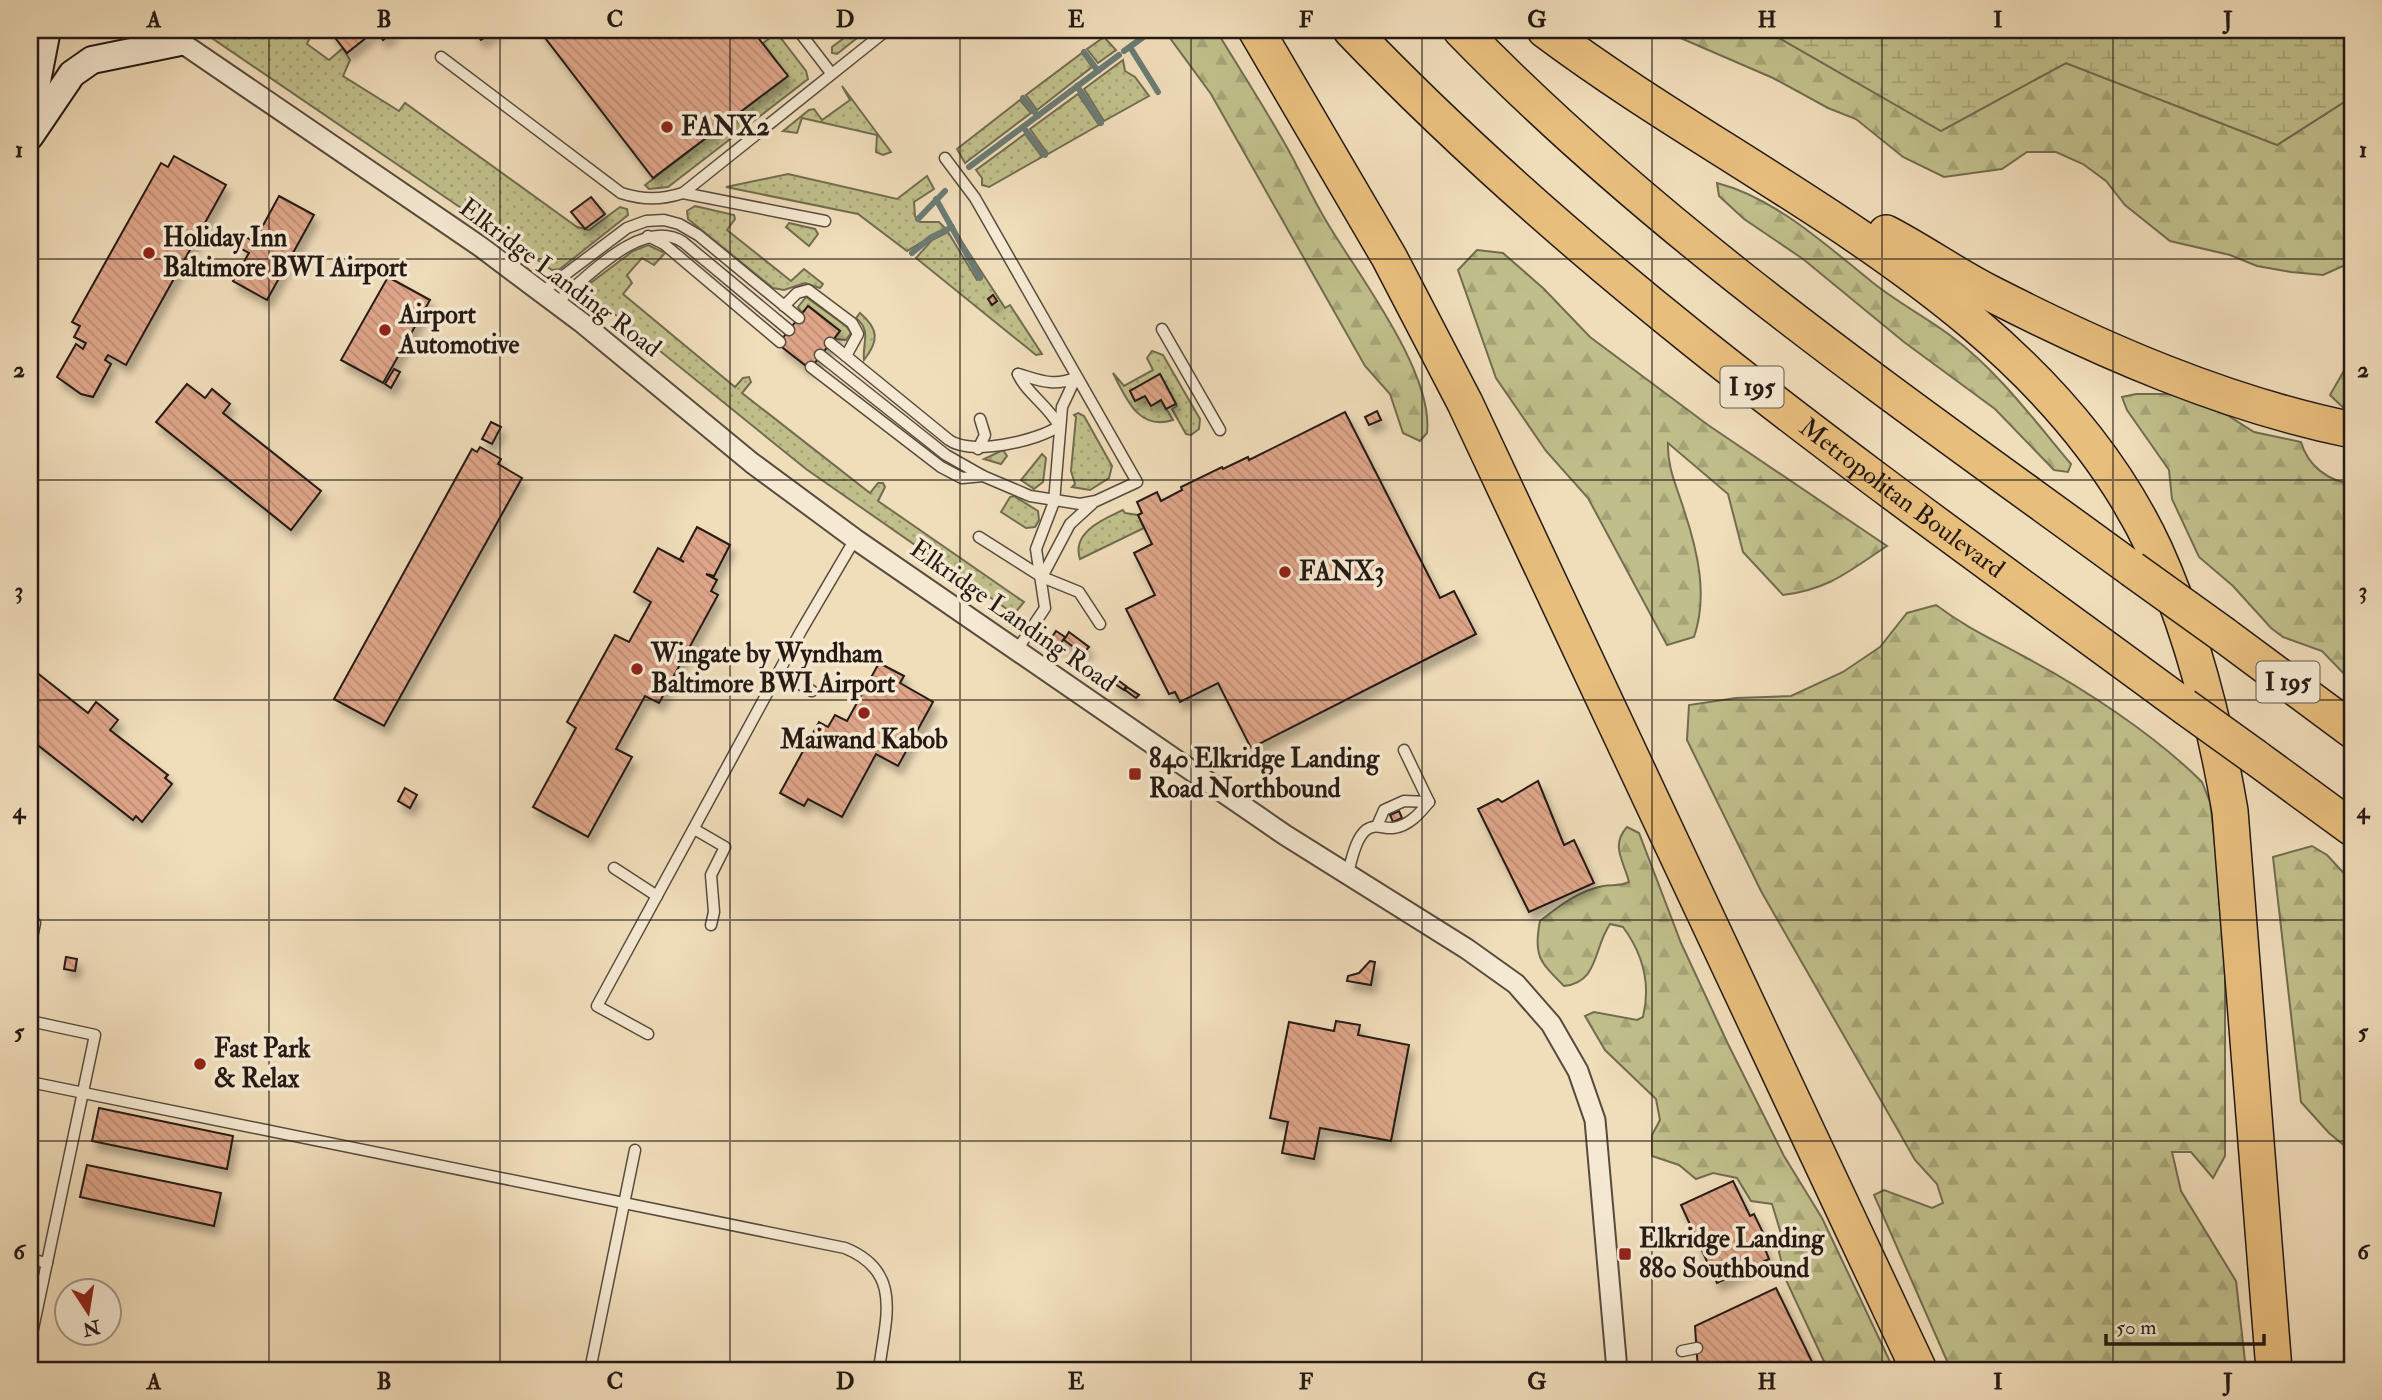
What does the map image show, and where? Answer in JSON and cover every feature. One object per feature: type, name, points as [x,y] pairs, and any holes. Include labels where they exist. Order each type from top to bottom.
[{"type":"highway","points":[[1256,30],[1389,257],[1494,461],[1919,1370]]},
{"type":"highway","name":"Metropolitan Boulevard","points":[[1351,30],[1526,201],[1646,303],[1767,399],[2352,828]]},
{"type":"highway","name":"I 195","points":[[1461,30],[1578,141],[1696,242],[1830,346],[2352,730]]},
{"type":"highway","points":[[1545,30],[1596,68],[1733,155],[1930,288],[2011,356],[2059,406],[2099,458],[2154,549],[2183,621],[2198,672],[2220,753],[2230,811],[2274,1370]]},
{"type":"highway","points":[[1733,155],[1902,241],[1986,291],[2112,352],[2234,397],[2352,430]]},
{"type":"main road","points":[[30,116],[47,30]]},
{"type":"main road","points":[[30,116],[72,74],[92,60],[171,36]]},
{"type":"street","name":"Elkridge Landing Road","points":[[171,36],[549,298],[743,456],[855,539],[1347,877],[1467,949],[1516,984],[1551,1024],[1578,1071],[1595,1120],[1617,1370]]},
{"type":"lane","points":[[798,30],[831,73]]},
{"type":"lane","points":[[441,57],[621,193],[641,199],[666,198],[683,192],[887,30]]},
{"type":"lane","points":[[945,159],[975,198],[1137,482],[1096,501],[1070,524],[1042,577]]},
{"type":"lane","points":[[683,192],[825,221]]},
{"type":"lane","points":[[549,298],[627,228],[646,221],[664,220],[679,224],[698,235],[799,318]]},
{"type":"lane","points":[[549,298],[629,245],[648,236],[671,236],[683,242],[789,330]]},
{"type":"lane","points":[[648,236],[664,244],[780,342]]},
{"type":"lane","points":[[784,306],[802,290],[813,291],[856,328],[856,343],[846,356]]},
{"type":"lane","points":[[1162,329],[1220,430]]},
{"type":"lane","points":[[830,343],[954,444],[978,449],[1043,434],[1059,426]]},
{"type":"lane","points":[[820,355],[946,455],[983,476],[1030,496],[1054,502],[1096,501]]},
{"type":"lane","points":[[811,368],[940,467],[962,478],[983,476]]},
{"type":"lane","points":[[1059,426],[1052,413],[1024,386],[1018,374],[1045,383],[1065,382],[1076,377]]},
{"type":"lane","points":[[1017,650],[1045,608],[1036,549],[1054,502],[1059,426],[1065,398],[1076,377]]},
{"type":"lane","points":[[978,449],[985,435],[980,419]]},
{"type":"lane","points":[[979,537],[1042,577],[1079,592],[1100,624]]},
{"type":"lane","points":[[648,1034],[597,1006],[779,672],[855,539]]},
{"type":"lane","points":[[779,672],[812,691]]},
{"type":"lane","points":[[1404,750],[1429,802]]},
{"type":"lane","points":[[1377,826],[1384,810],[1404,801],[1429,802]]},
{"type":"lane","points":[[1347,877],[1353,852],[1365,831],[1377,826],[1393,828],[1415,818],[1429,802]]},
{"type":"lane","points":[[694,829],[725,847],[711,875],[714,912],[711,925]]},
{"type":"lane","points":[[614,868],[657,896]]},
{"type":"lane","points":[[30,947],[35,923]]},
{"type":"lane","points":[[30,1021],[95,1035],[30,1343]]},
{"type":"lane","points":[[30,1082],[845,1248],[864,1256],[879,1270],[886,1282],[887,1300],[879,1370]]},
{"type":"lane","points":[[590,1370],[635,1150]]},
{"type":"lane","points":[[30,1259],[47,1263]]},
{"type":"lane","points":[[1682,1351],[1697,1348]]},
{"type":"green space","points":[[200,30],[313,30],[307,44],[329,60],[343,48],[350,60],[343,76],[399,111],[405,103],[577,227],[589,230],[620,207],[627,209],[628,215],[560,269],[552,270]]},
{"type":"green space","points":[[1164,30],[1216,30],[1277,129],[1322,214],[1392,325],[1407,354],[1419,382],[1426,409],[1427,433],[1420,441],[1403,433],[1390,394],[1365,366],[1211,94]]},
{"type":"green space","points":[[1662,30],[1765,30],[1941,130],[2066,63],[2277,145],[2352,97],[2352,262],[2323,275],[2291,272],[2257,266],[2230,255],[2170,241],[2125,205],[2106,181],[2083,164],[2056,152],[2027,152],[2002,169],[1944,177],[1903,157],[1856,119],[1828,108],[1773,78]]},
{"type":"green space","points":[[1765,30],[2352,30],[2352,97],[2277,145],[2066,63],[1941,131]]},
{"type":"green space","points":[[852,32],[857,33],[857,38],[837,54],[832,53],[832,47]]},
{"type":"green space","points":[[777,33],[806,71],[808,79],[668,187],[649,189],[645,185],[787,76],[763,43]]},
{"type":"green space","points":[[1104,37],[1116,50],[1098,63],[1087,49]]},
{"type":"green space","points":[[1082,53],[1092,67],[1037,110],[1026,95]]},
{"type":"green space","points":[[1123,60],[1125,71],[1135,77],[1149,96],[1104,121],[1084,89]]},
{"type":"green space","points":[[842,86],[891,152],[883,155],[876,152],[877,135],[802,118],[797,133],[783,131],[809,110],[814,109],[822,120],[850,100]]},
{"type":"green space","points":[[1078,94],[1099,125],[1048,154],[1030,129]]},
{"type":"green space","points":[[1020,100],[1031,113],[965,163],[957,149]]},
{"type":"green space","points":[[1025,134],[1042,157],[989,187],[982,185],[982,178],[976,170]]},
{"type":"green space","points":[[788,174],[897,199],[927,176],[934,189],[914,202],[915,216],[920,222],[939,222],[945,228],[907,251],[858,214],[726,187]]},
{"type":"green space","points":[[1717,183],[1759,200],[1799,224],[1882,290],[1968,349],[2014,396],[2071,464],[2068,472],[2054,470],[1995,409],[1904,342],[1803,259],[1744,219],[1719,196]]},
{"type":"green space","points":[[695,206],[734,215],[735,219],[727,230],[791,281],[804,269],[823,284],[820,288],[805,283],[784,290],[773,288],[688,219],[687,211]]},
{"type":"green space","points":[[789,223],[815,229],[818,234],[809,246],[786,227]]},
{"type":"green space","points":[[948,232],[977,280],[982,277],[962,242],[1005,308],[1010,305],[1042,354],[1036,355],[916,258],[932,240]]},
{"type":"green space","points":[[648,245],[665,253],[654,265],[642,258],[627,275],[632,283],[623,294],[735,387],[743,378],[749,377],[751,382],[742,393],[870,493],[878,483],[883,483],[885,487],[878,501],[1024,602],[1014,614],[806,469],[602,304],[599,307],[587,298],[585,291],[588,285],[633,251]]},
{"type":"green space","points":[[1477,250],[1503,253],[1544,289],[1590,337],[1708,425],[1887,546],[1827,583],[1783,595],[1743,552],[1728,494],[1668,443],[1671,469],[1697,558],[1701,590],[1694,637],[1667,645],[1588,498],[1546,451],[1496,378],[1458,270]]},
{"type":"green space","points":[[806,297],[846,326],[851,333],[846,340],[834,339],[840,331],[809,306],[802,313],[798,307]]},
{"type":"green space","points":[[860,313],[871,324],[875,335],[864,360],[865,333],[856,318]]},
{"type":"green space","points":[[1152,351],[1163,355],[1200,419],[1199,429],[1191,435],[1186,434],[1172,409],[1177,406],[1160,375],[1130,391],[1135,401],[1145,396],[1151,406],[1161,400],[1173,420],[1161,422],[1142,417],[1135,410],[1113,373],[1124,386],[1153,370],[1147,358]]},
{"type":"green space","points":[[2352,365],[2352,416],[2330,395],[2345,369]]},
{"type":"green space","points":[[2136,394],[2169,394],[2183,398],[2227,415],[2254,432],[2301,442],[2304,451],[2320,471],[2335,480],[2352,484],[2352,682],[2322,651],[2283,637],[2271,628],[2233,586],[2199,557],[2172,499],[2169,470],[2127,410],[2122,397]]},
{"type":"green space","points":[[1078,413],[1084,416],[1112,466],[1109,478],[1090,490],[1072,487],[1075,484],[1071,471],[1076,417],[1074,415]]},
{"type":"green space","points":[[1003,450],[1007,456],[1001,464],[984,459]]},
{"type":"green space","points":[[1042,454],[1046,458],[1043,482],[1034,489],[1021,480]]},
{"type":"green space","points":[[1014,496],[1038,511],[1039,520],[1035,527],[1026,528],[1001,512],[1010,497]]},
{"type":"green space","points":[[1123,510],[1125,513],[1138,515],[1144,528],[1080,559],[1078,550],[1085,534],[1099,522]]},
{"type":"green space","points":[[1936,605],[2093,697],[2162,747],[2202,782],[2210,802],[2225,957],[2225,1156],[2213,1178],[2191,1152],[2172,1152],[2181,1191],[2236,1281],[2246,1370],[1951,1370],[1874,1195],[1884,1190],[1932,1208],[1943,1203],[1937,1184],[1915,1160],[1761,891],[1687,740],[1689,705],[1736,698],[1791,696],[1843,672],[1880,647],[1907,613]]},
{"type":"green space","points":[[1627,827],[1639,833],[1681,943],[1728,1044],[1784,1156],[1822,1218],[1894,1370],[1828,1370],[1786,1280],[1779,1252],[1782,1237],[1772,1204],[1751,1201],[1737,1178],[1713,1173],[1696,1179],[1679,1165],[1652,1156],[1652,1135],[1660,1120],[1656,1099],[1605,1050],[1585,1016],[1594,1012],[1637,1020],[1643,1017],[1646,993],[1644,970],[1636,948],[1623,927],[1610,924],[1594,963],[1584,978],[1575,983],[1564,986],[1540,958],[1537,943],[1540,921],[1585,891],[1629,882],[1619,847],[1619,841]]},
{"type":"green space","points":[[2312,846],[2327,855],[2352,882],[2352,1152],[2329,1133],[2301,1102],[2273,857]]},
{"type":"building","points":[[329,30],[376,30],[347,53]]},
{"type":"building","points":[[376,30],[396,30],[383,40]]},
{"type":"building","points":[[473,30],[497,30],[481,40]]},
{"type":"building","name":"FANX2","points":[[539,30],[752,30],[788,76],[653,178]]},
{"type":"building","name":"Holiday Inn Baltimore BWI Airport","points":[[174,156],[226,185],[126,365],[108,355],[105,360],[111,364],[93,397],[81,394],[57,377],[76,344],[83,349],[86,343],[74,337],[80,326],[72,322],[161,163],[168,167]]},
{"type":"building","points":[[279,196],[314,215],[267,300],[233,281],[249,253],[240,248],[246,237],[254,242]]},
{"type":"building","points":[[591,197],[605,214],[585,229],[571,212]]},
{"type":"building","name":"Airport Automotive","points":[[388,277],[430,300],[383,383],[341,360]]},
{"type":"building","points":[[993,295],[997,301],[992,305],[988,299]]},
{"type":"building","points":[[808,306],[840,331],[810,369],[778,344]]},
{"type":"building","points":[[394,369],[400,372],[391,388],[385,384]]},
{"type":"building","points":[[1160,374],[1176,404],[1166,409],[1161,400],[1151,406],[1145,396],[1135,401],[1130,391]]},
{"type":"building","points":[[187,384],[205,398],[212,389],[230,404],[223,413],[321,491],[291,530],[156,422]]},
{"type":"building","points":[[1377,411],[1381,420],[1369,425],[1365,417]]},
{"type":"building","name":"FANX3","points":[[1345,412],[1440,598],[1454,591],[1476,634],[1251,748],[1218,683],[1180,702],[1175,692],[1169,694],[1126,609],[1155,595],[1134,553],[1152,544],[1138,515],[1142,513],[1137,502],[1157,492],[1161,501],[1182,490],[1181,487],[1222,467],[1223,469],[1248,457],[1249,460]]},
{"type":"building","points":[[491,422],[501,427],[492,444],[482,439]]},
{"type":"building","points":[[480,447],[501,459],[498,464],[522,478],[384,726],[334,699],[472,449],[477,452]]},
{"type":"building","name":"Wingate by Wyndham Baltimore BWI Airport","points":[[697,527],[730,545],[714,576],[706,574],[717,580],[711,591],[718,595],[659,703],[645,696],[616,749],[632,757],[588,837],[533,807],[576,728],[567,722],[615,635],[629,642],[651,602],[634,592],[658,548],[684,562],[680,559]]},
{"type":"building","points":[[1056,631],[1065,637],[1059,646],[1050,640]]},
{"type":"building","points":[[1069,632],[1089,647],[1083,654],[1064,640]]},
{"type":"building","points":[[879,663],[904,676],[900,683],[933,702],[898,766],[876,754],[842,817],[808,799],[804,806],[780,793],[819,722],[828,727],[835,715],[847,721]]},
{"type":"building","points":[[31,668],[88,713],[96,702],[118,720],[110,730],[168,775],[165,778],[172,784],[142,822],[136,816],[133,820],[30,739]]},
{"type":"building","points":[[1115,678],[1126,686],[1124,690],[1112,682]]},
{"type":"building","points":[[1127,687],[1139,695],[1136,698],[1125,690]]},
{"type":"building","points":[[1538,781],[1564,845],[1574,840],[1594,883],[1529,912],[1478,809],[1498,799],[1502,802]]},
{"type":"building","points":[[405,788],[417,795],[410,808],[398,801]]},
{"type":"building","points":[[1399,811],[1402,818],[1393,822],[1390,815]]},
{"type":"building","points":[[66,957],[77,959],[75,971],[64,969]]},
{"type":"building","points":[[1370,961],[1375,962],[1371,985],[1347,981],[1348,976],[1359,973]]},
{"type":"building","points":[[1336,1021],[1360,1025],[1358,1035],[1409,1045],[1391,1141],[1320,1128],[1314,1159],[1282,1153],[1288,1122],[1270,1118],[1289,1022],[1334,1031]]},
{"type":"building","points":[[99,1108],[233,1136],[227,1169],[92,1141]]},
{"type":"building","points":[[87,1165],[221,1193],[214,1226],[80,1197]]},
{"type":"building","points":[[1733,1181],[1750,1216],[1754,1214],[1765,1237],[1761,1239],[1769,1259],[1717,1283],[1681,1205]]},
{"type":"building","points":[[1776,1288],[1816,1370],[1698,1370],[1695,1326]]},
{"type":"waterway","points":[[1124,51],[1153,30]]},
{"type":"waterway","points":[[1130,47],[1158,92]]},
{"type":"waterway","points":[[1084,52],[1098,71]]},
{"type":"waterway","points":[[969,167],[1119,55]]},
{"type":"waterway","points":[[1077,86],[1101,123]]},
{"type":"waterway","points":[[1023,98],[1038,116]]},
{"type":"waterway","points":[[1023,127],[1045,155]]},
{"type":"waterway","points":[[918,219],[945,191]]},
{"type":"waterway","points":[[936,199],[980,278]]},
{"type":"waterway","points":[[912,253],[930,238],[952,227]]},
{"type":"place","name":"FANX2","points":[[667,127]]},
{"type":"place","name":"Holiday Inn Baltimore BWI Airport","points":[[149,253]]},
{"type":"place","name":"Airport Automotive","points":[[385,330]]},
{"type":"place","name":"FANX3","points":[[1285,572]]},
{"type":"place","name":"Wingate by Wyndham Baltimore BWI Airport","points":[[637,669]]},
{"type":"place","name":"Maiwand Kabob","points":[[864,713]]},
{"type":"place","name":"840 Elkridge Landing Road Northbound","points":[[1135,774]]},
{"type":"place","name":"Fast Park & Relax","points":[[200,1064]]},
{"type":"place","name":"Elkridge Landing 880 Southbound","points":[[1625,1254]]}]
